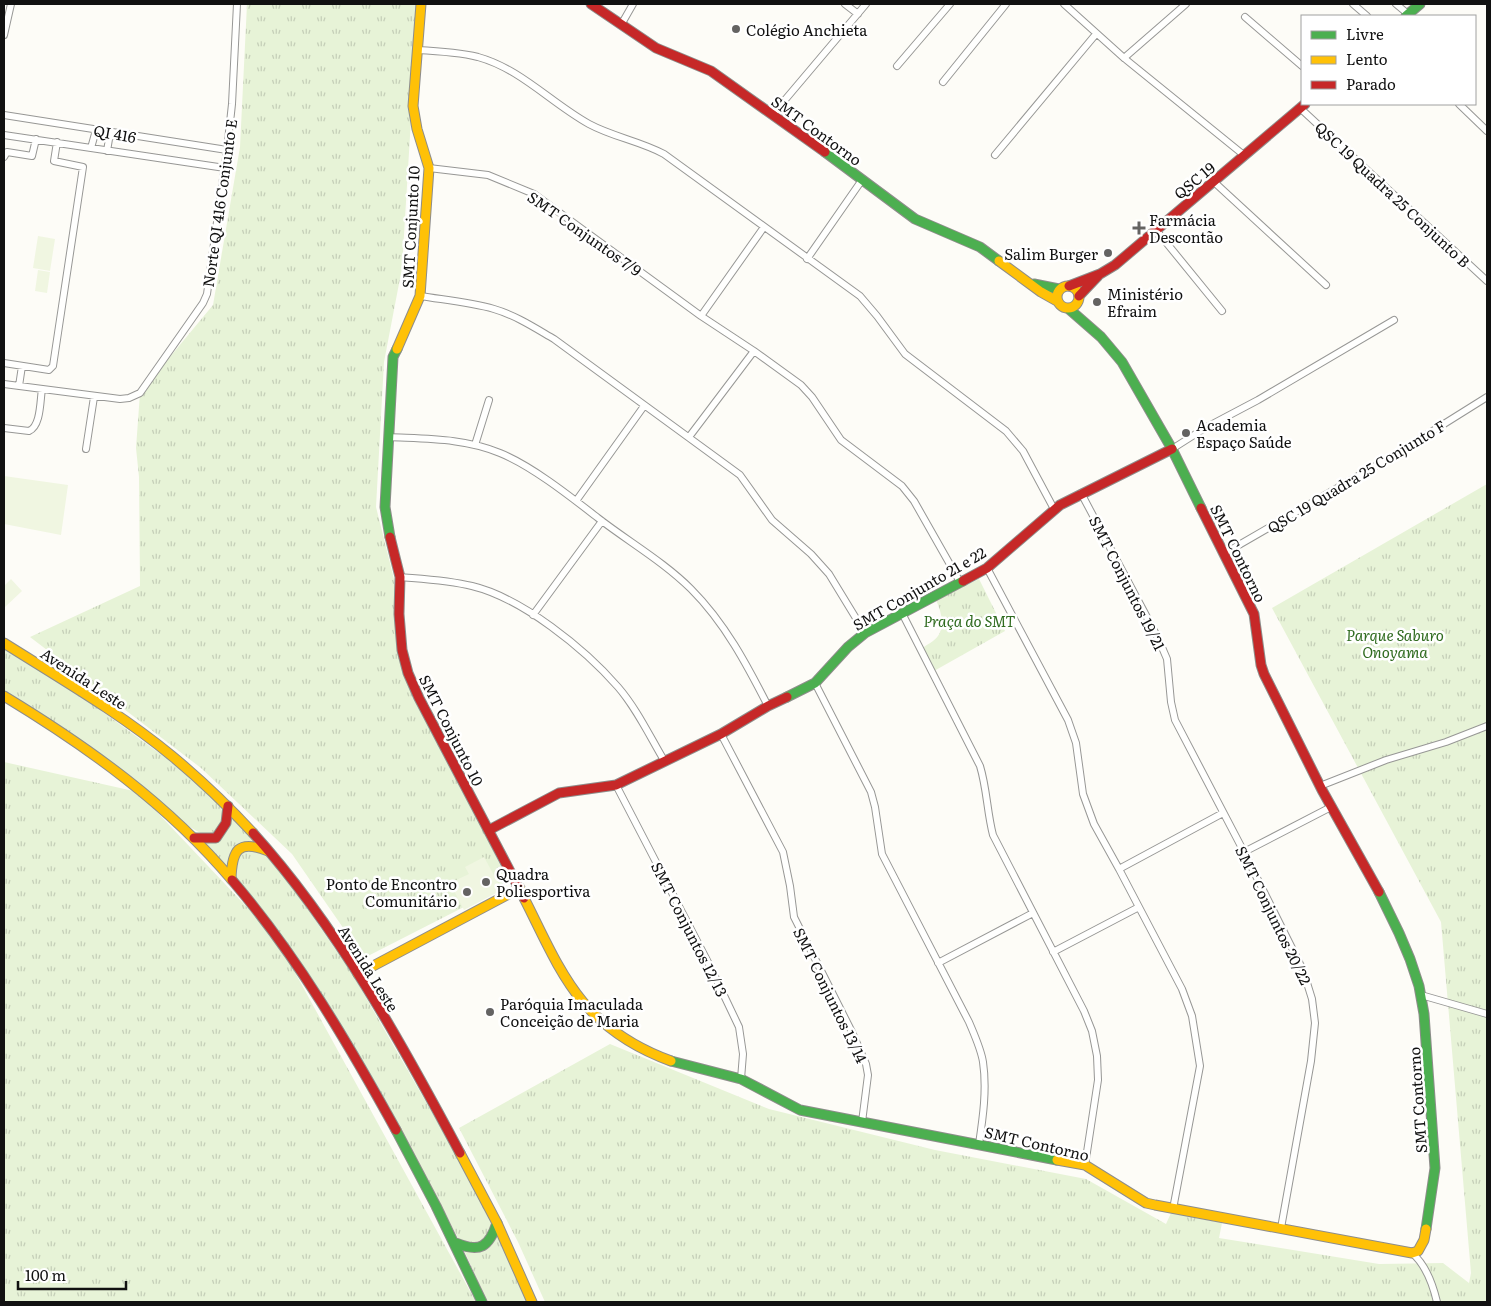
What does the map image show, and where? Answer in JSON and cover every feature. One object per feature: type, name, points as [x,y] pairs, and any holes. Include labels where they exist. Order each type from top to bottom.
[{"type":"street","points":[[4,35],[11,4]]},
{"type":"street","name":"Norte QI 416 Conjunto E","points":[[4,384],[94,397],[129,398],[140,393],[203,303],[206,294],[225,168],[232,104],[237,4]]},
{"type":"street","name":"SMT Conjunto 10","points":[[422,4],[413,89],[413,119],[429,168],[420,296],[393,357],[385,507],[400,578],[399,614],[402,650],[408,673],[565,976],[583,1002],[626,1040],[652,1054],[741,1079]]},
{"type":"street","name":"SMT Contorno","points":[[591,4],[656,48],[711,72],[773,114],[915,219],[980,247],[1045,295],[1057,301]]},
{"type":"street","points":[[621,25],[632,4]]},
{"type":"street","points":[[845,4],[858,14]]},
{"type":"street","points":[[773,114],[866,4]]},
{"type":"street","points":[[897,66],[950,4]]},
{"type":"street","points":[[943,82],[1006,4]]},
{"type":"street","points":[[1064,4],[1124,58],[1245,156]]},
{"type":"street","points":[[1124,58],[1186,4]]},
{"type":"street","points":[[1353,4],[1366,15]]},
{"type":"street","points":[[1396,4],[1407,15],[1420,4]]},
{"type":"street","points":[[1245,17],[1301,65]]},
{"type":"street","points":[[994,155],[1096,34]]},
{"type":"street","points":[[417,50],[457,53],[492,62],[525,79],[589,124],[649,146],[664,154],[860,296],[905,354],[1006,431],[1023,451],[1054,509]]},
{"type":"street","points":[[1460,105],[1487,131]]},
{"type":"street","name":"QSC 19","points":[[1069,286],[1100,274],[1115,265],[1302,106]]},
{"type":"street","name":"QSC 19 Quadra 25 Conjunto B","points":[[1302,106],[1487,280]]},
{"type":"street","name":"QI 416","points":[[4,115],[227,150]]},
{"type":"street","points":[[91,148],[96,130]]},
{"type":"street","points":[[107,150],[112,133]]},
{"type":"street","points":[[4,135],[225,168]]},
{"type":"street","points":[[4,157],[7,152],[32,156],[36,139]]},
{"type":"street","points":[[4,363],[49,370],[53,366],[83,167],[54,161],[57,142]]},
{"type":"street","name":"SMT Conjuntos 7/9","points":[[429,168],[488,175],[534,194],[701,316],[801,385],[812,397],[841,440],[902,486],[914,501],[960,582]]},
{"type":"street","points":[[807,259],[862,180]]},
{"type":"street","points":[[1214,182],[1326,285]]},
{"type":"street","points":[[701,316],[764,228]]},
{"type":"street","points":[[1156,230],[1222,311]]},
{"type":"street","name":"QSC 19","points":[[1075,303],[1100,274]]},
{"type":"street","name":"SMT Contorno","points":[[1025,279],[1037,285],[1059,289]]},
{"type":"street","points":[[1069,286],[1076,289],[1075,303],[1061,306],[1057,301],[1056,295],[1059,289],[1069,286]]},
{"type":"street","points":[[420,296],[494,309],[522,321],[554,339],[740,475],[772,520],[829,574],[865,634]]},
{"type":"street","name":"SMT Contorno","points":[[741,1079],[800,1110],[1085,1165],[1146,1203],[1412,1253],[1418,1251],[1424,1240],[1435,1168],[1425,1025],[1417,977],[1382,900],[1320,786],[1264,674],[1254,614],[1172,449],[1122,362],[1108,344],[1087,324],[1075,303]]},
{"type":"street","points":[[1172,449],[1394,320]]},
{"type":"street","points":[[688,437],[754,351]]},
{"type":"street","points":[[19,386],[22,366]]},
{"type":"street","points":[[4,428],[33,430],[37,422],[42,389]]},
{"type":"street","points":[[86,449],[94,397]]},
{"type":"street","name":"QSC 19 Quadra 25 Conjunto F","points":[[1225,554],[1396,454],[1487,397]]},
{"type":"street","points":[[475,445],[490,400]]},
{"type":"street","points":[[576,501],[644,406]]},
{"type":"street","points":[[388,437],[434,439],[475,445],[501,453],[525,466],[576,501],[668,569],[692,590],[712,612],[738,648],[768,706]]},
{"type":"street","name":"SMT Conjunto 21 e 22","points":[[489,830],[559,793],[616,785],[721,734],[768,706],[815,683],[848,647],[865,634],[987,568],[1054,509],[1081,493],[1172,449]]},
{"type":"street","name":"SMT Conjuntos 19/21","points":[[1081,493],[1163,649],[1167,659],[1171,702],[1175,720],[1223,813]]},
{"type":"street","points":[[533,615],[602,521]]},
{"type":"street","points":[[987,568],[1068,720],[1076,744],[1083,794],[1094,824],[1188,1002],[1200,1066],[1173,1209]]},
{"type":"street","points":[[400,578],[433,579],[472,586],[496,594],[533,615],[574,646],[619,688],[639,716],[665,762]]},
{"type":"street","points":[[902,613],[978,760],[985,783],[989,821],[993,835],[1084,1010],[1092,1031],[1097,1056],[1098,1080],[1085,1165]]},
{"type":"street","name":"Avenida Leste","points":[[4,643],[101,704],[172,756],[228,806],[271,853],[317,912],[358,974],[430,1097],[497,1222],[532,1302]]},
{"type":"street","points":[[815,683],[871,792],[876,807],[882,854],[969,1022],[983,1061],[984,1114],[979,1144]]},
{"type":"street","points":[[4,696],[82,747],[137,787],[167,812],[194,838],[260,913],[285,947],[375,1091],[456,1243],[482,1302]]},
{"type":"street","points":[[1320,786],[1379,763],[1446,742],[1487,726]]},
{"type":"street","name":"SMT Conjuntos 13/14","points":[[721,734],[783,852],[794,917],[852,1032],[866,1064],[868,1075],[862,1122]]},
{"type":"street","name":"SMT Conjuntos 12/13","points":[[616,785],[725,996],[739,1027],[743,1054],[741,1079]]},
{"type":"street","points":[[194,838],[216,838],[225,828],[229,817],[228,806]]},
{"type":"street","points":[[1244,852],[1331,807]]},
{"type":"street","points":[[1119,869],[1223,813]]},
{"type":"street","name":"SMT Conjuntos 20/22","points":[[1223,813],[1304,970],[1312,999],[1315,1023],[1311,1062],[1281,1228]]},
{"type":"street","points":[[231,879],[231,862],[238,849],[250,845],[271,853]]},
{"type":"street","points":[[358,974],[520,888]]},
{"type":"street","points":[[1053,952],[1139,907]]},
{"type":"street","points":[[938,963],[1033,913]]},
{"type":"street","points":[[1421,995],[1487,1014]]},
{"type":"street","points":[[456,1243],[476,1249],[485,1246],[491,1240],[497,1222]]},
{"type":"street","points":[[1412,1253],[1419,1259],[1430,1280],[1437,1302]]},
{"type":"green space","points":[[247,4],[418,4],[402,268],[384,362],[376,507],[394,579],[398,649],[509,884],[364,958],[292,854],[201,768],[30,637],[140,586],[139,477],[136,448],[140,393],[213,305],[240,147]]},
{"type":"green space","points":[[38,236],[55,239],[50,271],[33,268]]},
{"type":"green space","points":[[38,270],[50,272],[47,293],[35,291]]},
{"type":"green space","points":[[4,476],[68,485],[61,535],[4,524]]},
{"type":"green space","name":"Parque Saburo Onoyama","points":[[1487,484],[1487,1302],[545,1302],[518,1242],[459,1128],[610,1044],[769,1109],[935,1150],[1086,1179],[1166,1224],[1171,1213],[1222,1223],[1219,1238],[1379,1264],[1443,1263],[1469,1283],[1471,1273],[1441,922],[1272,608]]},
{"type":"green space","points":[[11,579],[22,591],[4,608],[4,586]]},
{"type":"green space","name":"Praça do SMT","points":[[979,579],[1005,631],[934,671],[923,648],[937,637],[942,627],[940,611],[936,600]]},
{"type":"green space","points":[[4,640],[166,758],[221,804],[231,818],[216,836],[204,835],[188,826],[4,696]]},
{"type":"green space","points":[[4,762],[138,792],[276,938],[476,1302],[4,1302]]},
{"type":"green space","points":[[232,818],[269,853],[353,975],[496,1224],[490,1244],[468,1245],[458,1238],[378,1087],[328,1004],[290,948],[236,877],[189,828],[203,836],[216,837]]},
{"type":"green space","points":[[484,857],[502,890],[464,910],[450,883],[469,874],[465,867]]},
{"type":"green space","points":[[498,1232],[528,1302],[487,1302],[459,1239],[479,1249]]},
{"type":"traffic: fast","points":[[1407,15],[1420,4]]},
{"type":"traffic: fast","points":[[825,152],[915,219],[980,247],[999,261]]},
{"type":"traffic: fast","points":[[1034,284],[1059,289]]},
{"type":"traffic: fast","points":[[1069,309],[1101,337],[1122,362],[1172,449],[1201,508]]},
{"type":"traffic: fast","points":[[390,537],[385,507],[393,357],[397,349]]},
{"type":"traffic: fast","points":[[787,697],[815,683],[848,647],[865,633],[963,581]]},
{"type":"traffic: fast","points":[[1379,892],[1410,959],[1419,986],[1424,1014],[1435,1168],[1426,1229]]},
{"type":"traffic: fast","points":[[671,1061],[741,1079],[800,1110],[1057,1160]]},
{"type":"traffic: fast","points":[[396,1130],[436,1206],[482,1302]]},
{"type":"traffic: fast","points":[[456,1243],[471,1247],[482,1246],[491,1238],[497,1223]]},
{"type":"traffic: slow","points":[[397,349],[420,296],[429,168],[417,129],[413,106],[421,4]]},
{"type":"traffic: slow","points":[[999,261],[1041,292],[1057,301]]},
{"type":"traffic: slow","points":[[1064,286],[1072,286],[1079,293],[1079,297],[1079,301],[1072,308],[1064,308],[1057,301],[1057,293],[1064,286]]},
{"type":"traffic: slow","points":[[4,643],[90,697],[152,740],[204,784],[253,833]]},
{"type":"traffic: slow","points":[[4,696],[66,736],[126,779],[181,826],[232,880]]},
{"type":"traffic: slow","points":[[231,879],[233,861],[235,854],[239,850],[250,846],[268,851]]},
{"type":"traffic: slow","points":[[358,974],[520,888]]},
{"type":"traffic: slow","points":[[524,898],[558,965],[574,990],[592,1012],[623,1037],[647,1051],[671,1061]]},
{"type":"traffic: slow","points":[[460,1153],[497,1223],[532,1302]]},
{"type":"traffic: slow","points":[[1057,1160],[1085,1165],[1146,1203],[1155,1205],[1412,1253],[1418,1251],[1424,1240],[1426,1229]]},
{"type":"traffic: jam","points":[[591,4],[656,48],[711,71],[825,152]]},
{"type":"traffic: jam","points":[[1069,286],[1100,274],[1115,265],[1304,105]]},
{"type":"traffic: jam","points":[[1079,296],[1098,276]]},
{"type":"traffic: jam","points":[[963,581],[987,568],[1060,505],[1172,449]]},
{"type":"traffic: jam","points":[[1201,508],[1254,614],[1264,674],[1322,790],[1379,892]]},
{"type":"traffic: jam","points":[[390,537],[400,577],[399,614],[402,650],[408,673],[419,698],[524,898]]},
{"type":"traffic: jam","points":[[489,830],[559,793],[616,785],[721,734],[787,697]]},
{"type":"traffic: jam","points":[[194,838],[216,838],[226,823],[228,806]]},
{"type":"traffic: jam","points":[[253,833],[284,869],[340,946],[366,986],[415,1069],[460,1153]]},
{"type":"traffic: jam","points":[[232,880],[256,909],[300,970],[340,1033],[396,1130]]},
{"type":"place","name":"Colégio Anchieta","points":[[736,29]]},
{"type":"place","name":"Farmácia Descontão","points":[[1139,228]]},
{"type":"place","name":"Salim Burger","points":[[1108,253]]},
{"type":"place","name":"Ministério Efraim","points":[[1097,302]]},
{"type":"place","name":"Academia Espaço Saúde","points":[[1186,433]]},
{"type":"place","name":"Quadra Poliesportiva","points":[[486,882]]},
{"type":"place","name":"Ponto de Encontro Comunitário","points":[[467,892]]},
{"type":"place","name":"Paróquia Imaculada Conceição de Maria","points":[[490,1012]]}]
